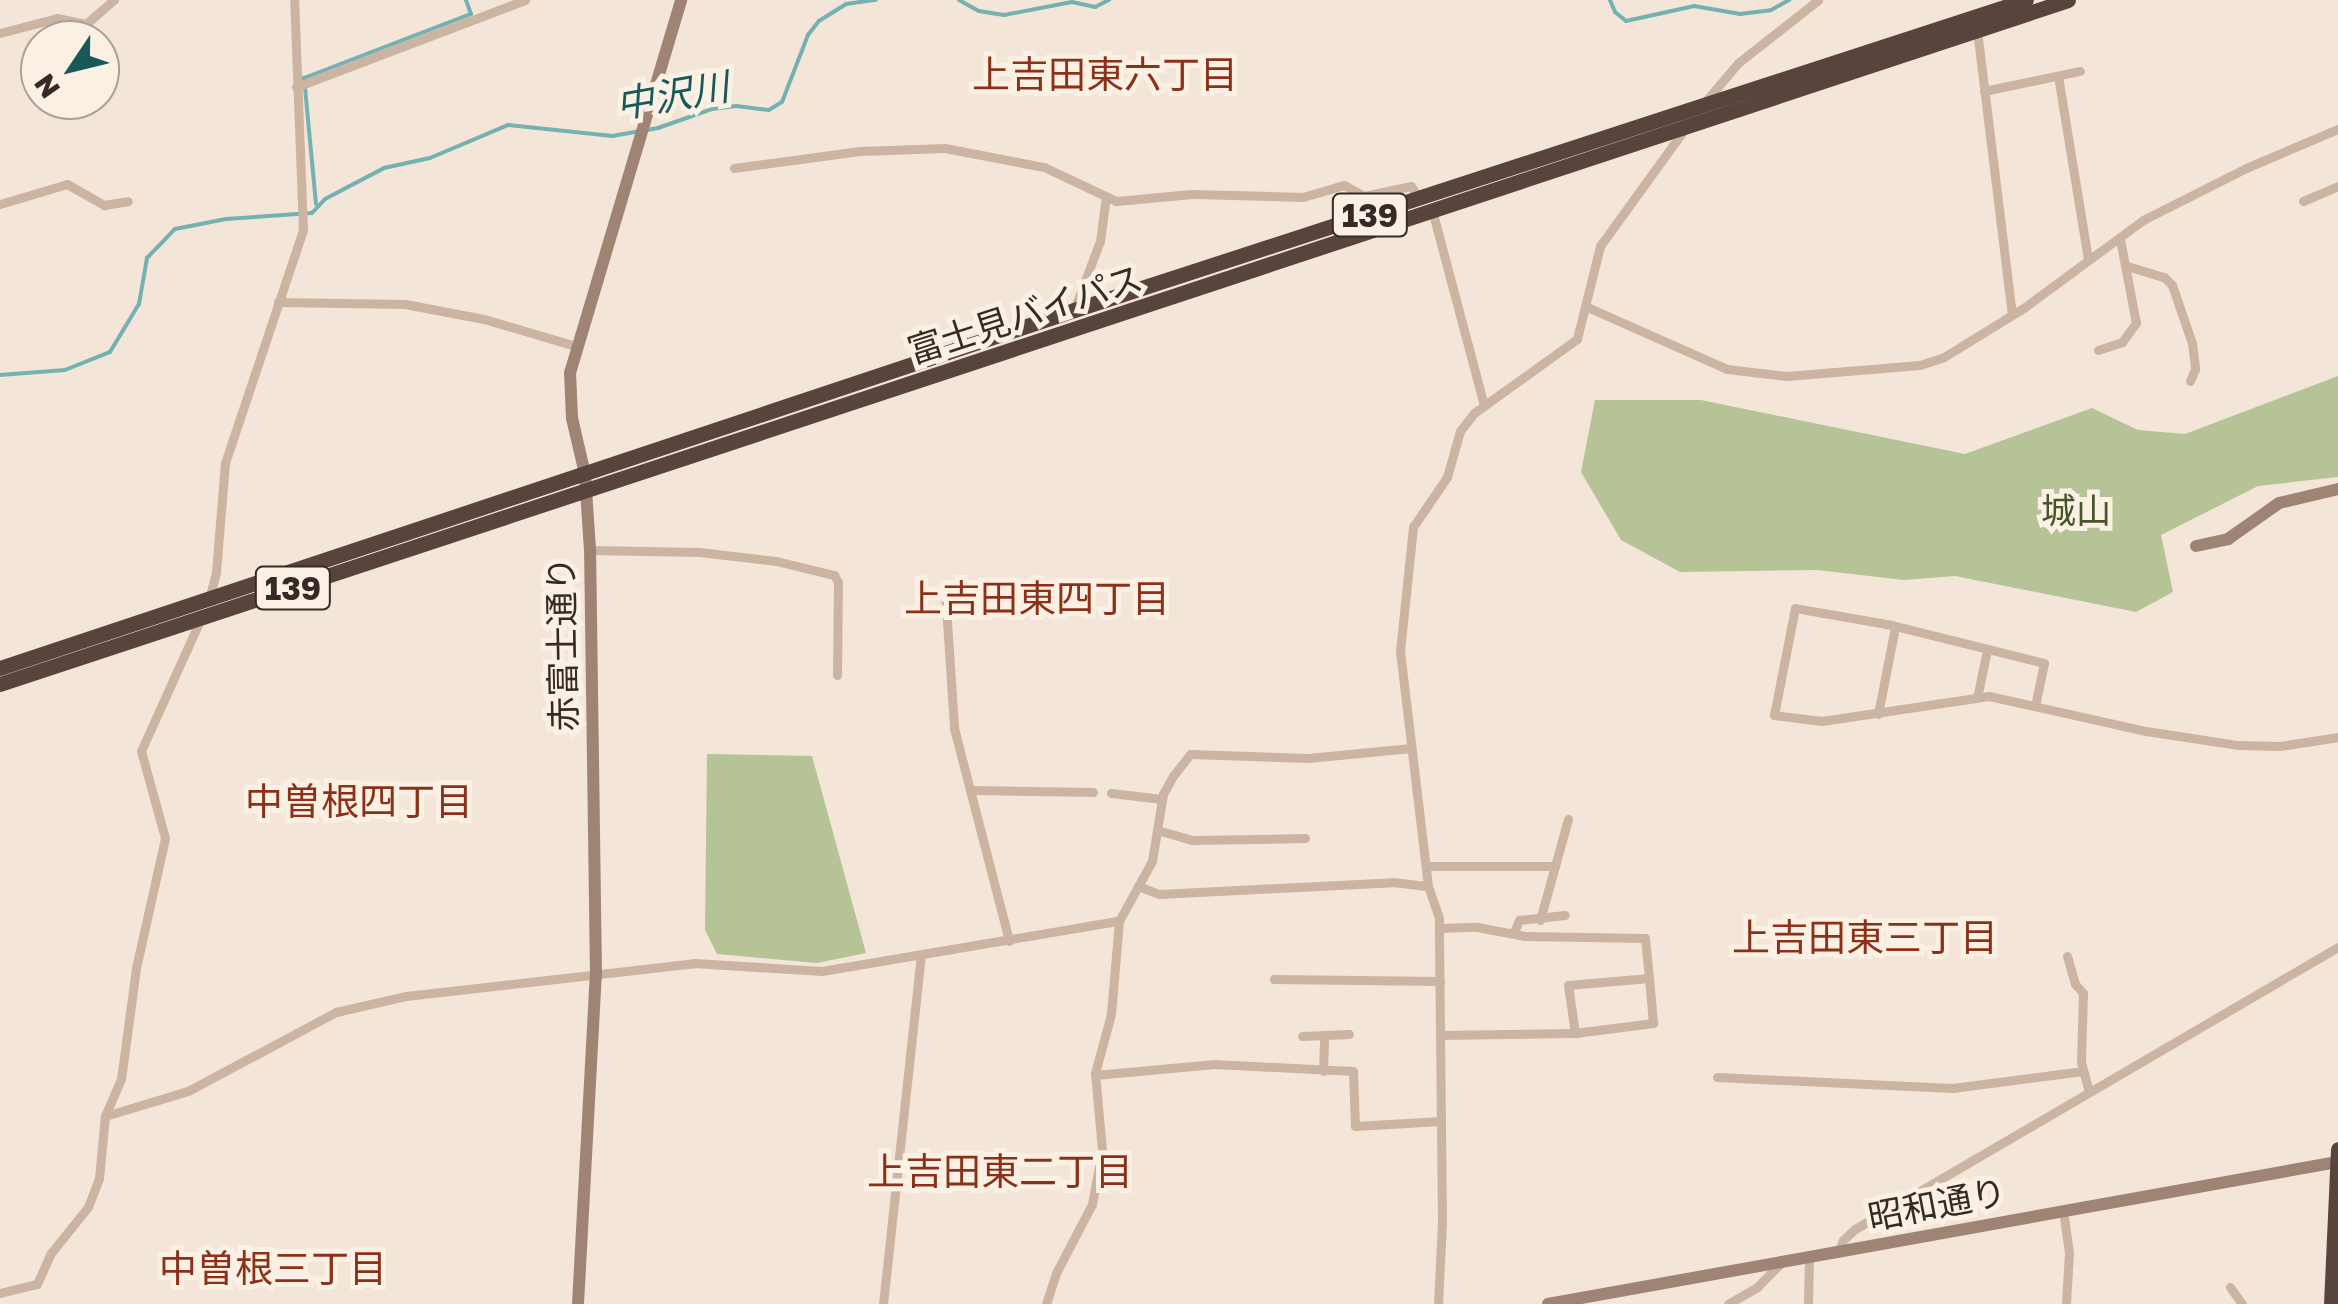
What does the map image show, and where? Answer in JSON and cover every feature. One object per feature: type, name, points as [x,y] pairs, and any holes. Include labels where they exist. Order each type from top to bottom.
[{"type":"highway","name":"富士見バイパス","points":[[0,684],[201,618],[1074,310],[1686,127],[2026,0]]},
{"type":"highway","name":"富士見バイパス","points":[[0,668],[585,482],[1985,17],[2068,0]]},
{"type":"highway","points":[[2331,1304],[2338,1148]]},
{"type":"street","points":[[0,33],[56,18],[86,24],[114,0]]},
{"type":"street","points":[[0,1292],[37,1284],[50,1254],[88,1207],[99,1178],[105,1116],[122,1079],[136,968],[165,838],[140,752],[208,602],[216,572],[225,463],[304,230],[294,0]]},
{"type":"street","points":[[296,87],[525,0]]},
{"type":"street","name":"赤富士通り","points":[[578,1304],[596,975],[590,550],[585,482],[570,400],[576,346],[681,0]]},
{"type":"street","points":[[1438,1304],[1439,928],[1428,886],[1400,651],[1414,527],[1448,477],[1460,431],[1484,405],[1577,338],[1600,246],[1698,110],[1738,64],[1818,0]]},
{"type":"street","points":[[1985,17],[1984,91],[2012,314]]},
{"type":"street","points":[[1984,91],[2080,71]]},
{"type":"street","points":[[2058,76],[2088,260]]},
{"type":"street","points":[[1586,306],[1727,369],[1786,376],[1920,365],[1944,356],[2012,314],[2194,192],[2338,129]]},
{"type":"street","points":[[734,168],[860,151],[945,148],[1044,167],[1125,201],[1192,194],[1303,197],[1344,184],[1364,196],[1412,186],[1426,205],[1484,405]]},
{"type":"street","points":[[0,204],[67,184],[104,205],[128,201]]},
{"type":"street","points":[[2303,201],[2338,186]]},
{"type":"street","points":[[1074,310],[1100,241],[1106,196]]},
{"type":"street","points":[[2098,350],[2122,342],[2135,330],[2120,239]]},
{"type":"street","points":[[2127,266],[2164,277],[2172,285],[2193,351],[2190,381]]},
{"type":"street","points":[[278,302],[405,304],[484,319],[576,346]]},
{"type":"street","points":[[2196,546],[2228,540],[2279,504],[2308,492],[2338,489]]},
{"type":"street","points":[[590,550],[699,552],[776,561],[834,576],[838,582],[837,675]]},
{"type":"street","points":[[946,591],[954,728],[1009,941]]},
{"type":"street","points":[[2035,706],[2044,663],[1896,627],[1796,608],[1774,715],[1822,722],[1989,696],[2035,706],[2237,744],[2280,746],[2338,737]]},
{"type":"street","points":[[1878,714],[1896,627]]},
{"type":"street","points":[[1978,698],[1987,650]]},
{"type":"street","points":[[1046,1304],[1056,1273],[1092,1204],[1102,1150],[1096,1075],[1112,1014],[1118,921],[1152,860],[1162,800],[1190,754],[1308,758],[1412,748]]},
{"type":"street","points":[[973,790],[1093,792]]},
{"type":"street","points":[[1110,792],[1162,800]]},
{"type":"street","points":[[1540,920],[1568,819]]},
{"type":"street","points":[[1157,830],[1193,840],[1305,838]]},
{"type":"street","points":[[1426,866],[1555,866]]},
{"type":"street","points":[[1138,886],[1159,894],[1393,882],[1428,886]]},
{"type":"street","points":[[1514,932],[1519,920],[1565,915]]},
{"type":"street","points":[[105,1116],[188,1091],[336,1012],[406,996],[694,963],[822,971],[1118,921]]},
{"type":"street","points":[[1439,928],[1525,936],[1645,938],[1653,1023],[1574,1032],[1440,1035]]},
{"type":"street","points":[[1838,1252],[1843,1240],[1855,1229],[2338,946]]},
{"type":"street","points":[[2067,956],[2086,1010],[2083,1070],[2089,1091]]},
{"type":"street","points":[[883,1304],[921,957]]},
{"type":"street","points":[[1574,1032],[1568,985],[1649,978]]},
{"type":"street","points":[[1274,979],[1440,980]]},
{"type":"street","points":[[1302,1036],[1350,1034]]},
{"type":"street","points":[[1323,1071],[1324,1037]]},
{"type":"street","points":[[1096,1075],[1214,1064],[1354,1071],[1355,1126],[1441,1121]]},
{"type":"street","points":[[1717,1077],[1952,1088],[2083,1070]]},
{"type":"street","name":"昭和通り","points":[[1548,1304],[2337,1162]]},
{"type":"street","points":[[2063,1210],[2069,1253],[2066,1304]]},
{"type":"street","points":[[1808,1304],[1809,1256]]},
{"type":"street","points":[[1728,1304],[1757,1287],[1782,1262]]},
{"type":"street","points":[[2230,1287],[2242,1304]]},
{"type":"green space","name":"城山","points":[[2338,376],[2338,477],[2258,486],[2161,535],[2173,592],[2136,612],[1955,576],[1904,580],[1817,570],[1680,572],[1621,540],[1581,472],[1595,400],[1701,400],[1965,454],[2092,408],[2138,430],[2185,434]]},
{"type":"green space","points":[[707,754],[812,756],[866,953],[817,963],[717,954],[705,930]]},
{"type":"waterway","name":"中沢川","points":[[316,204],[304,78],[471,14],[466,0]]},
{"type":"waterway","name":"中沢川","points":[[0,375],[65,370],[110,352],[139,304],[147,258],[175,229],[226,219],[312,213],[325,199],[384,168],[430,158],[508,125],[612,136],[658,128],[712,109],[736,106],[769,110],[782,102],[808,35],[819,21],[846,4],[876,0]]},
{"type":"waterway","name":"中沢川","points":[[959,0],[979,11],[1004,15],[1072,2],[1095,7],[1109,0]]},
{"type":"waterway","name":"中沢川","points":[[1610,0],[1615,12],[1626,21],[1694,6],[1740,14],[1771,10],[1789,0]]},
{"type":"district","name":"上吉田東六丁目","points":[[1105,74]]},
{"type":"district","name":"上吉田東四丁目","points":[[1037,598]]},
{"type":"district","name":"中曽根四丁目","points":[[359,801]]},
{"type":"district","name":"上吉田東三丁目","points":[[1865,937]]},
{"type":"district","name":"上吉田東二丁目","points":[[1000,1171]]},
{"type":"district","name":"中曽根三丁目","points":[[273,1268]]}]
